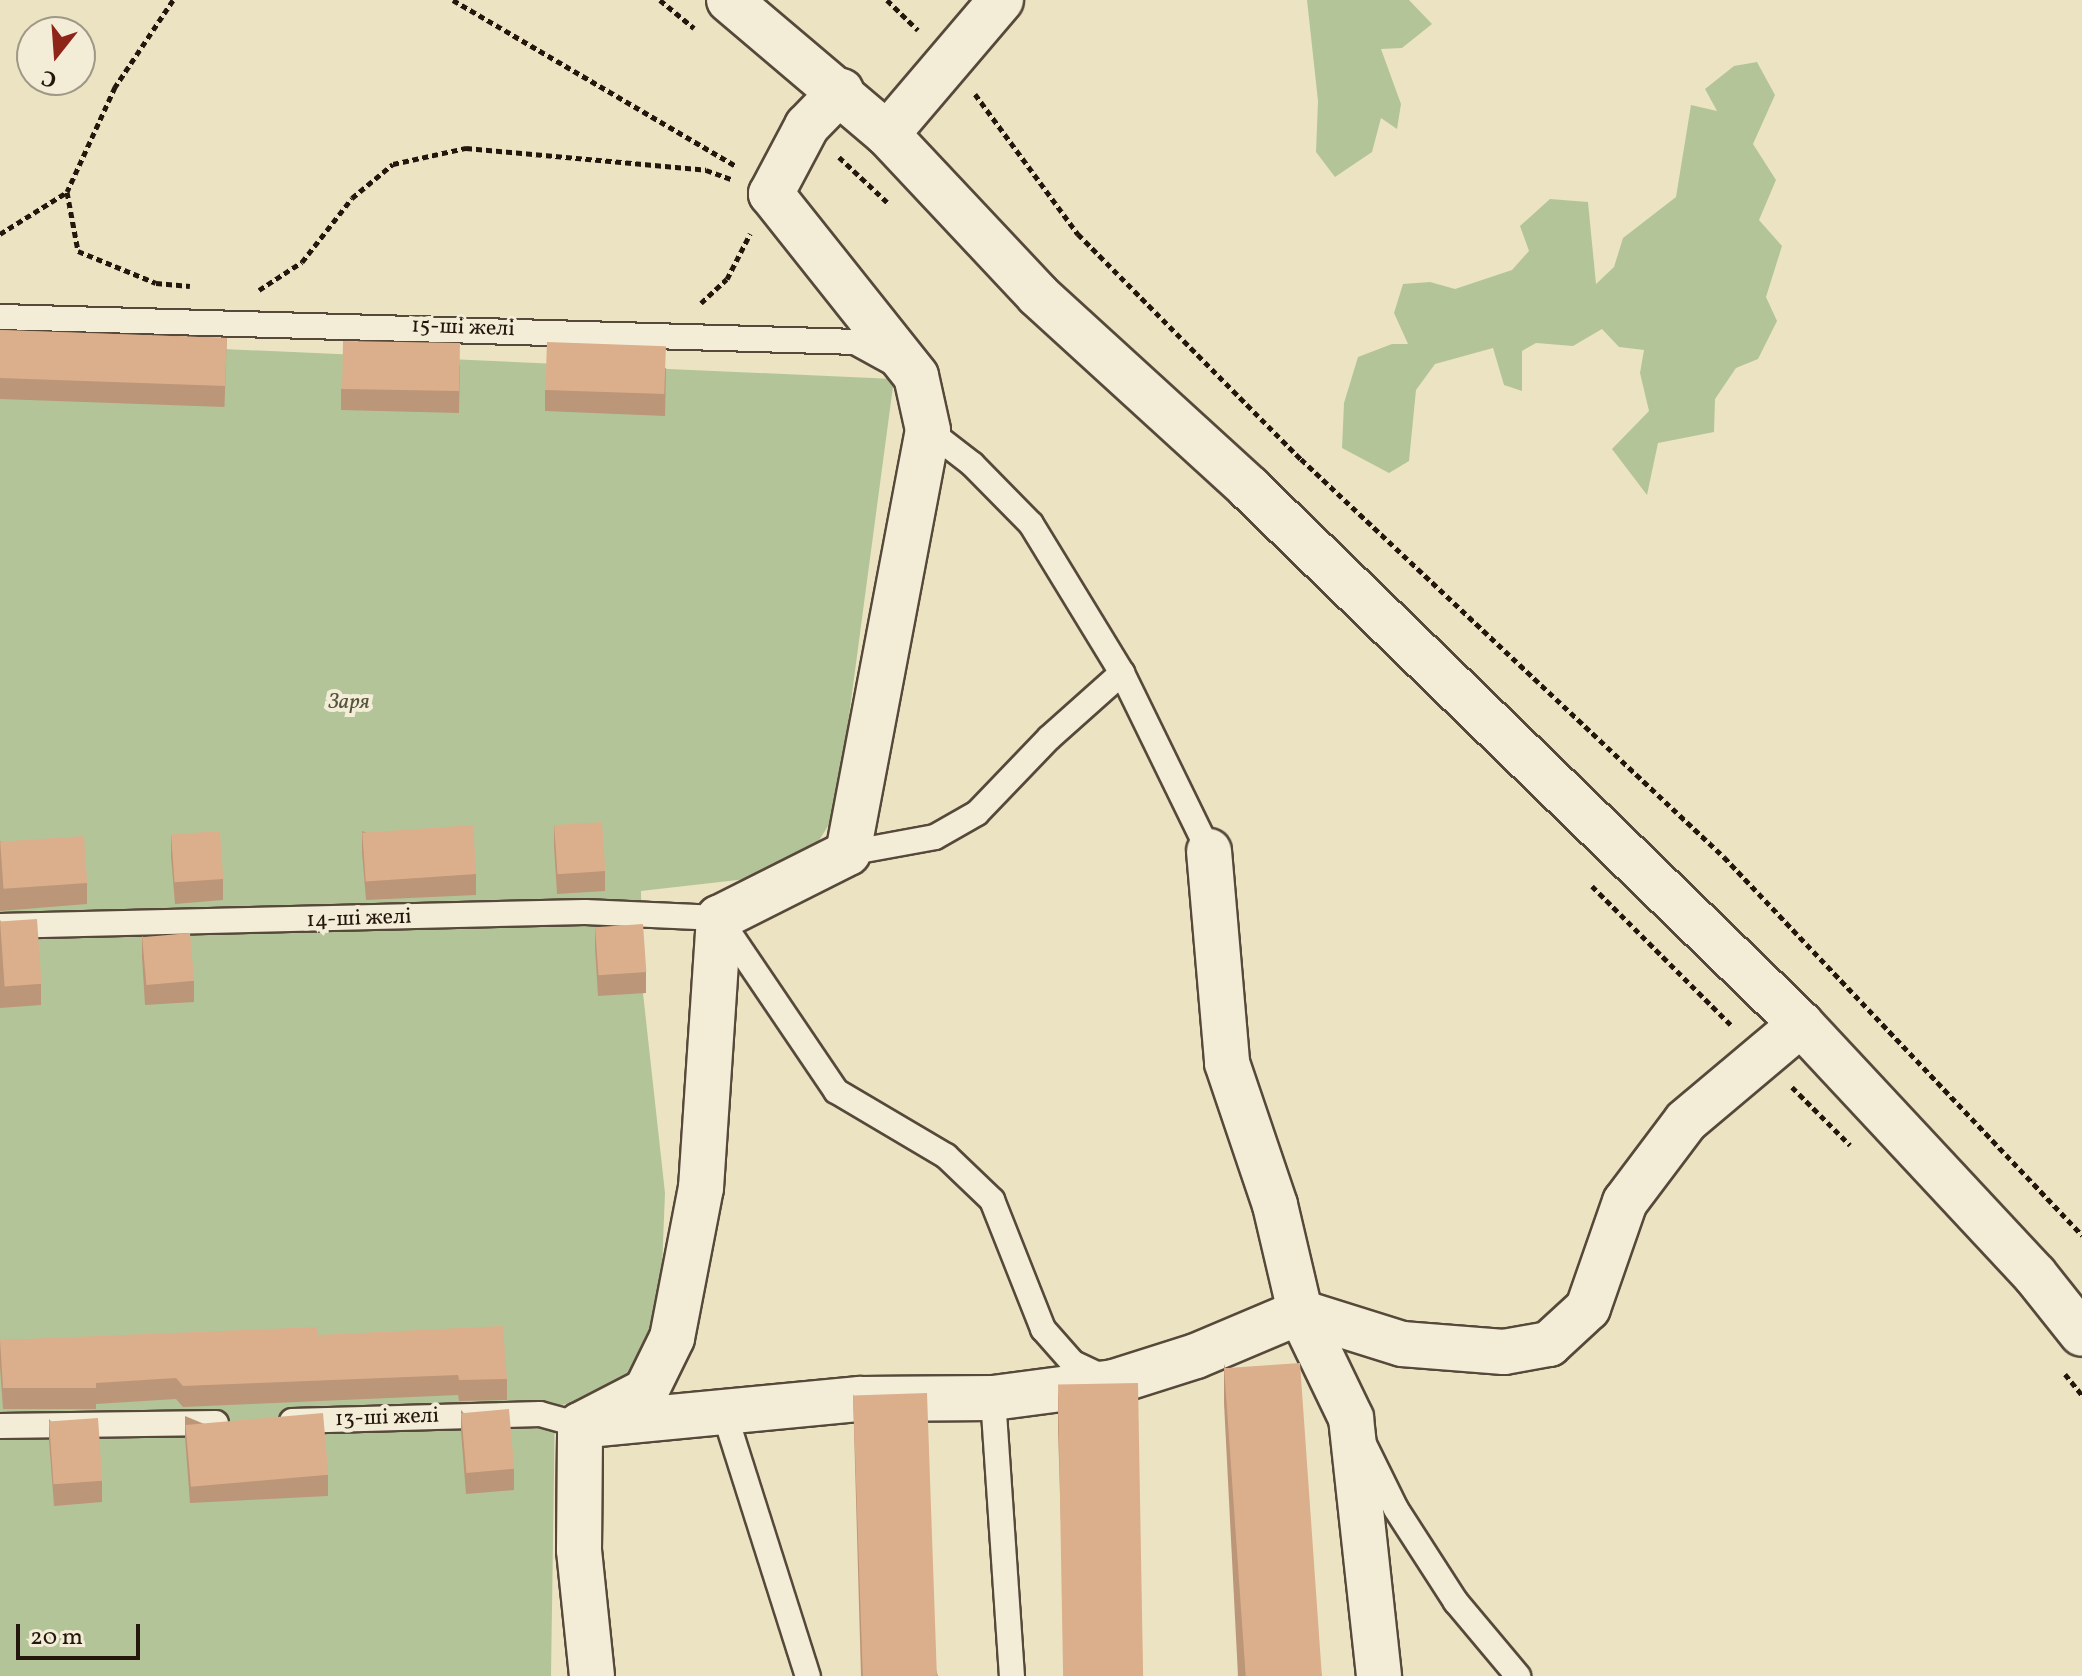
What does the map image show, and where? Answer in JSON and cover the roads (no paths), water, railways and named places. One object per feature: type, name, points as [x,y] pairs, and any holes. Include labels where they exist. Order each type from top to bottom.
[{"type":"street","points":[[729,0],[841,91],[887,134],[1038,295],[1249,488],[1801,1024],[2035,1275],[2072,1352]]},
{"type":"street","points":[[887,134],[1001,0]]},
{"type":"street","points":[[580,1425],[646,1391],[672,1338],[701,1188],[719,918],[848,853],[928,430],[916,376],[771,194],[807,126],[841,91]]},
{"type":"street","points":[[1209,851],[1227,1063],[1275,1205],[1300,1312],[1351,1418],[1379,1676]]},
{"type":"street","points":[[580,1425],[725,1415],[860,1399],[993,1398],[1114,1382],[1196,1356],[1300,1312],[1402,1344],[1504,1352],[1549,1344],[1588,1308],[1625,1202],[1686,1121],[1801,1024]]},
{"type":"street","points":[[580,1425],[579,1550],[592,1676]]},
{"type":"lane","name":"15-ші желі","points":[[0,317],[855,342],[916,376]]},
{"type":"lane","points":[[928,430],[972,464],[1031,524],[1122,673],[1209,851]]},
{"type":"lane","points":[[848,853],[935,837],[977,813],[1049,738],[1122,673]]},
{"type":"lane","name":"14-ші желі","points":[[0,926],[585,912],[719,918]]},
{"type":"lane","points":[[719,918],[836,1091],[946,1156],[992,1200],[1043,1329],[1073,1363],[1114,1382]]},
{"type":"lane","points":[[993,1398],[1012,1676]]},
{"type":"lane","name":"13-ші желі","points":[[0,1426],[540,1414],[580,1425]]},
{"type":"lane","points":[[725,1415],[808,1676]]},
{"type":"lane","points":[[1351,1418],[1396,1509],[1439,1575],[1518,1676]]},
{"type":"park label","name":"Заря","points":[[349,703]]}]
